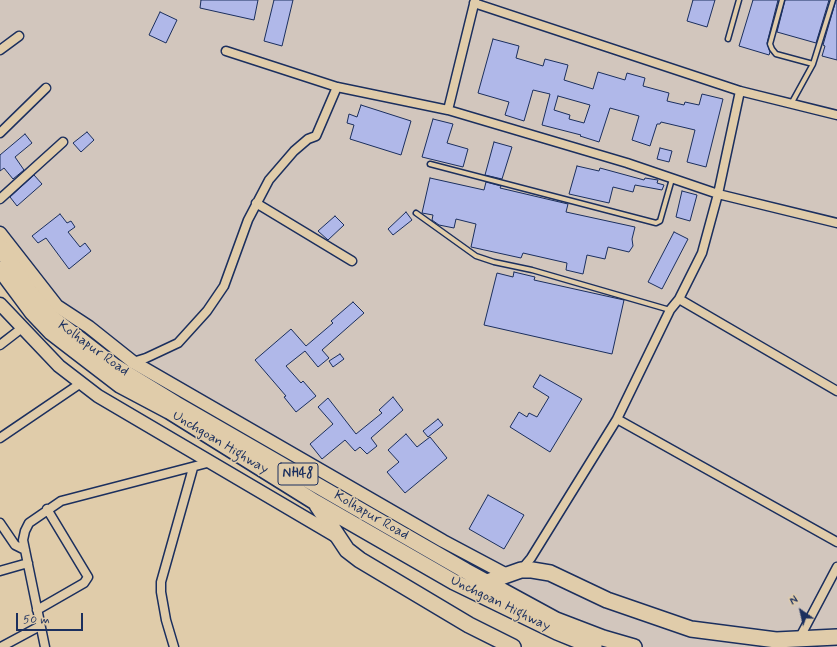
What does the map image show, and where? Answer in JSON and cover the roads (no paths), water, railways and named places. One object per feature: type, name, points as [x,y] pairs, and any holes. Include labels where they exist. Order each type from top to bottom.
[{"type":"highway","name":"Kolhapur Road","points":[[0,247],[29,292],[52,318],[114,366],[176,404],[556,620],[634,647]]},
{"type":"highway","name":"Unchgoan Highway","points":[[0,269],[32,312],[51,332],[120,385],[169,411],[315,502],[454,582],[557,632],[594,647]]},
{"type":"highway","points":[[315,502],[336,536],[347,550],[366,564],[469,625],[513,647]]},
{"type":"highway","points":[[487,582],[514,572],[550,573],[606,600],[691,628],[776,640],[837,637]]},
{"type":"street","points":[[448,110],[475,2],[740,91],[791,104],[836,113]]},
{"type":"street","points":[[0,50],[19,36]]},
{"type":"street","points":[[226,51],[337,87],[448,110],[619,161],[718,194],[837,223]]},
{"type":"street","points":[[133,362],[146,358],[178,343],[207,312],[224,286],[256,203],[269,180],[294,150],[308,139],[316,136],[337,87]]},
{"type":"street","points":[[0,133],[46,88]]},
{"type":"street","points":[[0,233],[57,306],[89,327],[133,362],[443,541],[514,572],[531,558],[617,419],[670,310],[679,299],[702,253],[718,194],[740,91]]},
{"type":"street","points":[[0,199],[63,142]]},
{"type":"street","points":[[256,203],[352,261]]},
{"type":"street","points":[[679,299],[837,391]]},
{"type":"street","points":[[0,304],[59,366],[98,396],[336,536]]},
{"type":"street","points":[[0,344],[22,328]]},
{"type":"street","points":[[0,438],[81,383]]},
{"type":"street","points":[[617,419],[837,542]]},
{"type":"street","points":[[45,647],[25,550],[24,536],[29,523],[47,509],[61,501],[193,468],[211,462]]},
{"type":"street","points":[[174,647],[166,620],[161,592],[161,582],[193,468]]},
{"type":"street","points":[[37,610],[84,583],[88,577],[47,509]]},
{"type":"street","points":[[0,523],[15,545],[25,550]]},
{"type":"street","points":[[0,571],[28,564]]},
{"type":"street","points":[[799,640],[837,567]]},
{"type":"street","points":[[1,647],[40,626]]},
{"type":"lane","points":[[728,39],[738,0]]},
{"type":"lane","points":[[782,0],[770,44],[772,49],[776,54],[813,64]]},
{"type":"lane","points":[[791,104],[813,64],[833,0]]},
{"type":"lane","points":[[430,164],[656,223],[660,221],[672,179]]},
{"type":"lane","points":[[416,213],[476,256],[494,262],[532,270],[670,310]]}]
